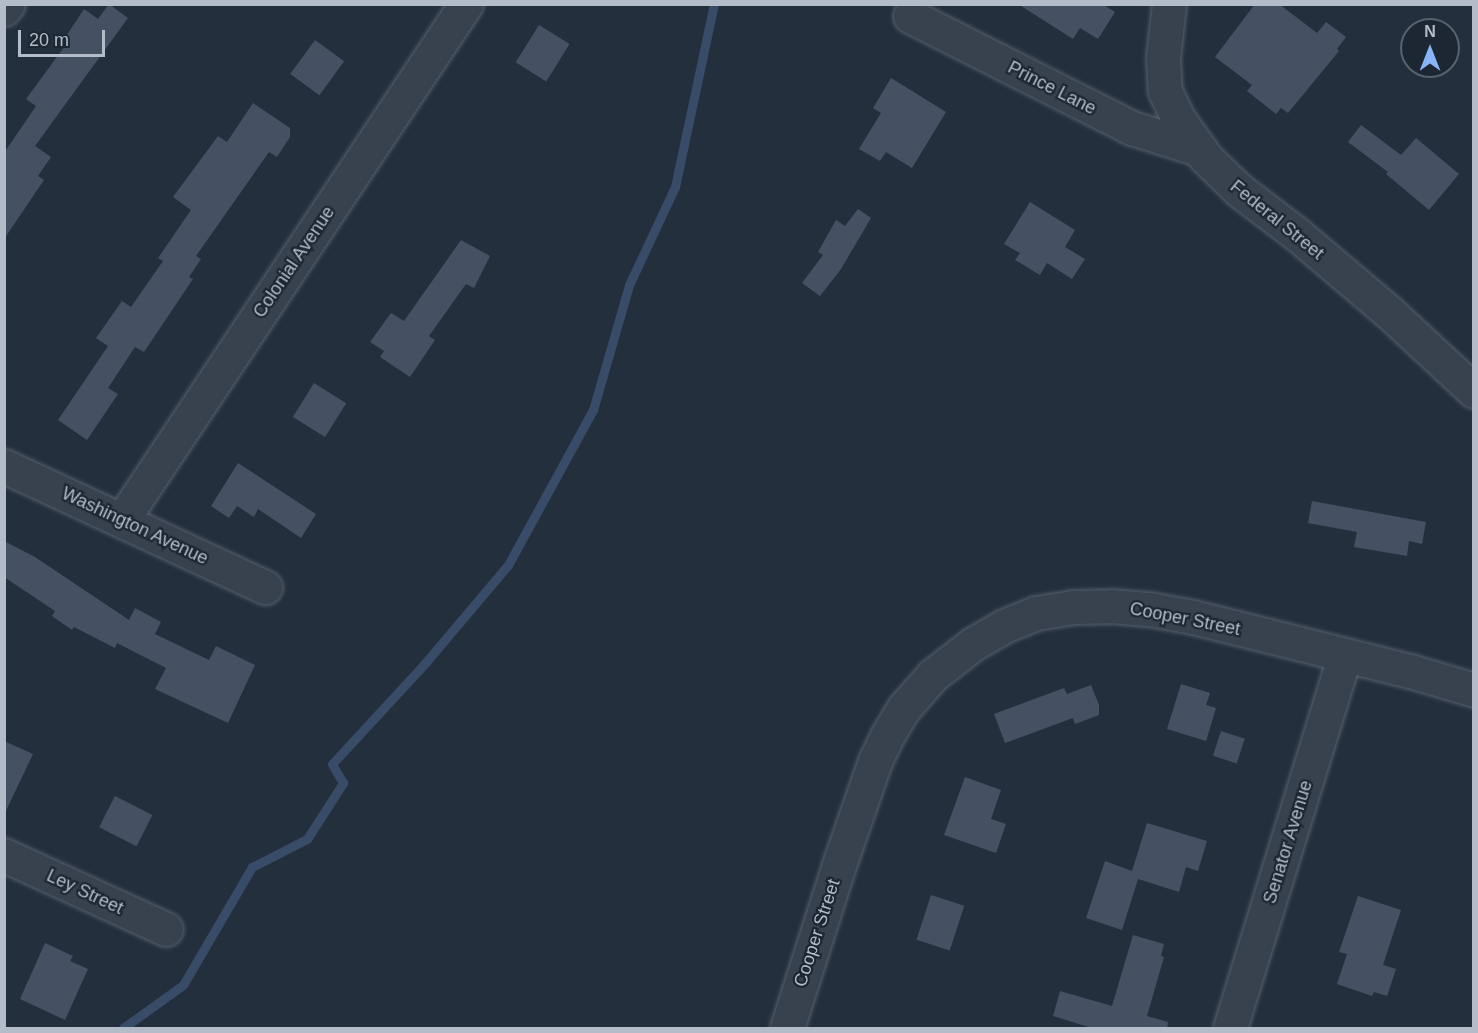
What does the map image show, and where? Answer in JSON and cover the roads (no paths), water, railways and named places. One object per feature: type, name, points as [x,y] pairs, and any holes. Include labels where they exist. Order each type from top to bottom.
[{"type":"street","points":[[4,9],[8,4]]},
{"type":"street","name":"Colonial Avenue","points":[[122,520],[466,4]]},
{"type":"street","name":"Federal Street","points":[[1169,4],[1162,58],[1165,91],[1177,117],[1198,149],[1239,190],[1298,235],[1374,300],[1473,391]]},
{"type":"street","name":"Prince Lane","points":[[910,16],[1132,128],[1198,149]]},
{"type":"street","name":"Washington Avenue","points":[[4,466],[266,587]]},
{"type":"street","name":"Cooper Street","points":[[787,1029],[839,865],[886,736],[924,685],[973,644],[1004,626],[1036,613],[1073,607],[1112,606],[1193,617],[1473,690]]},
{"type":"street","name":"Senator Avenue","points":[[1230,1029],[1345,655]]},
{"type":"street","name":"Ley Street","points":[[4,855],[166,929]]},
{"type":"waterway","points":[[123,1028],[183,985],[252,867],[307,839],[343,783],[332,764],[426,662],[508,565],[593,410],[629,285],[675,187],[714,4]]}]
